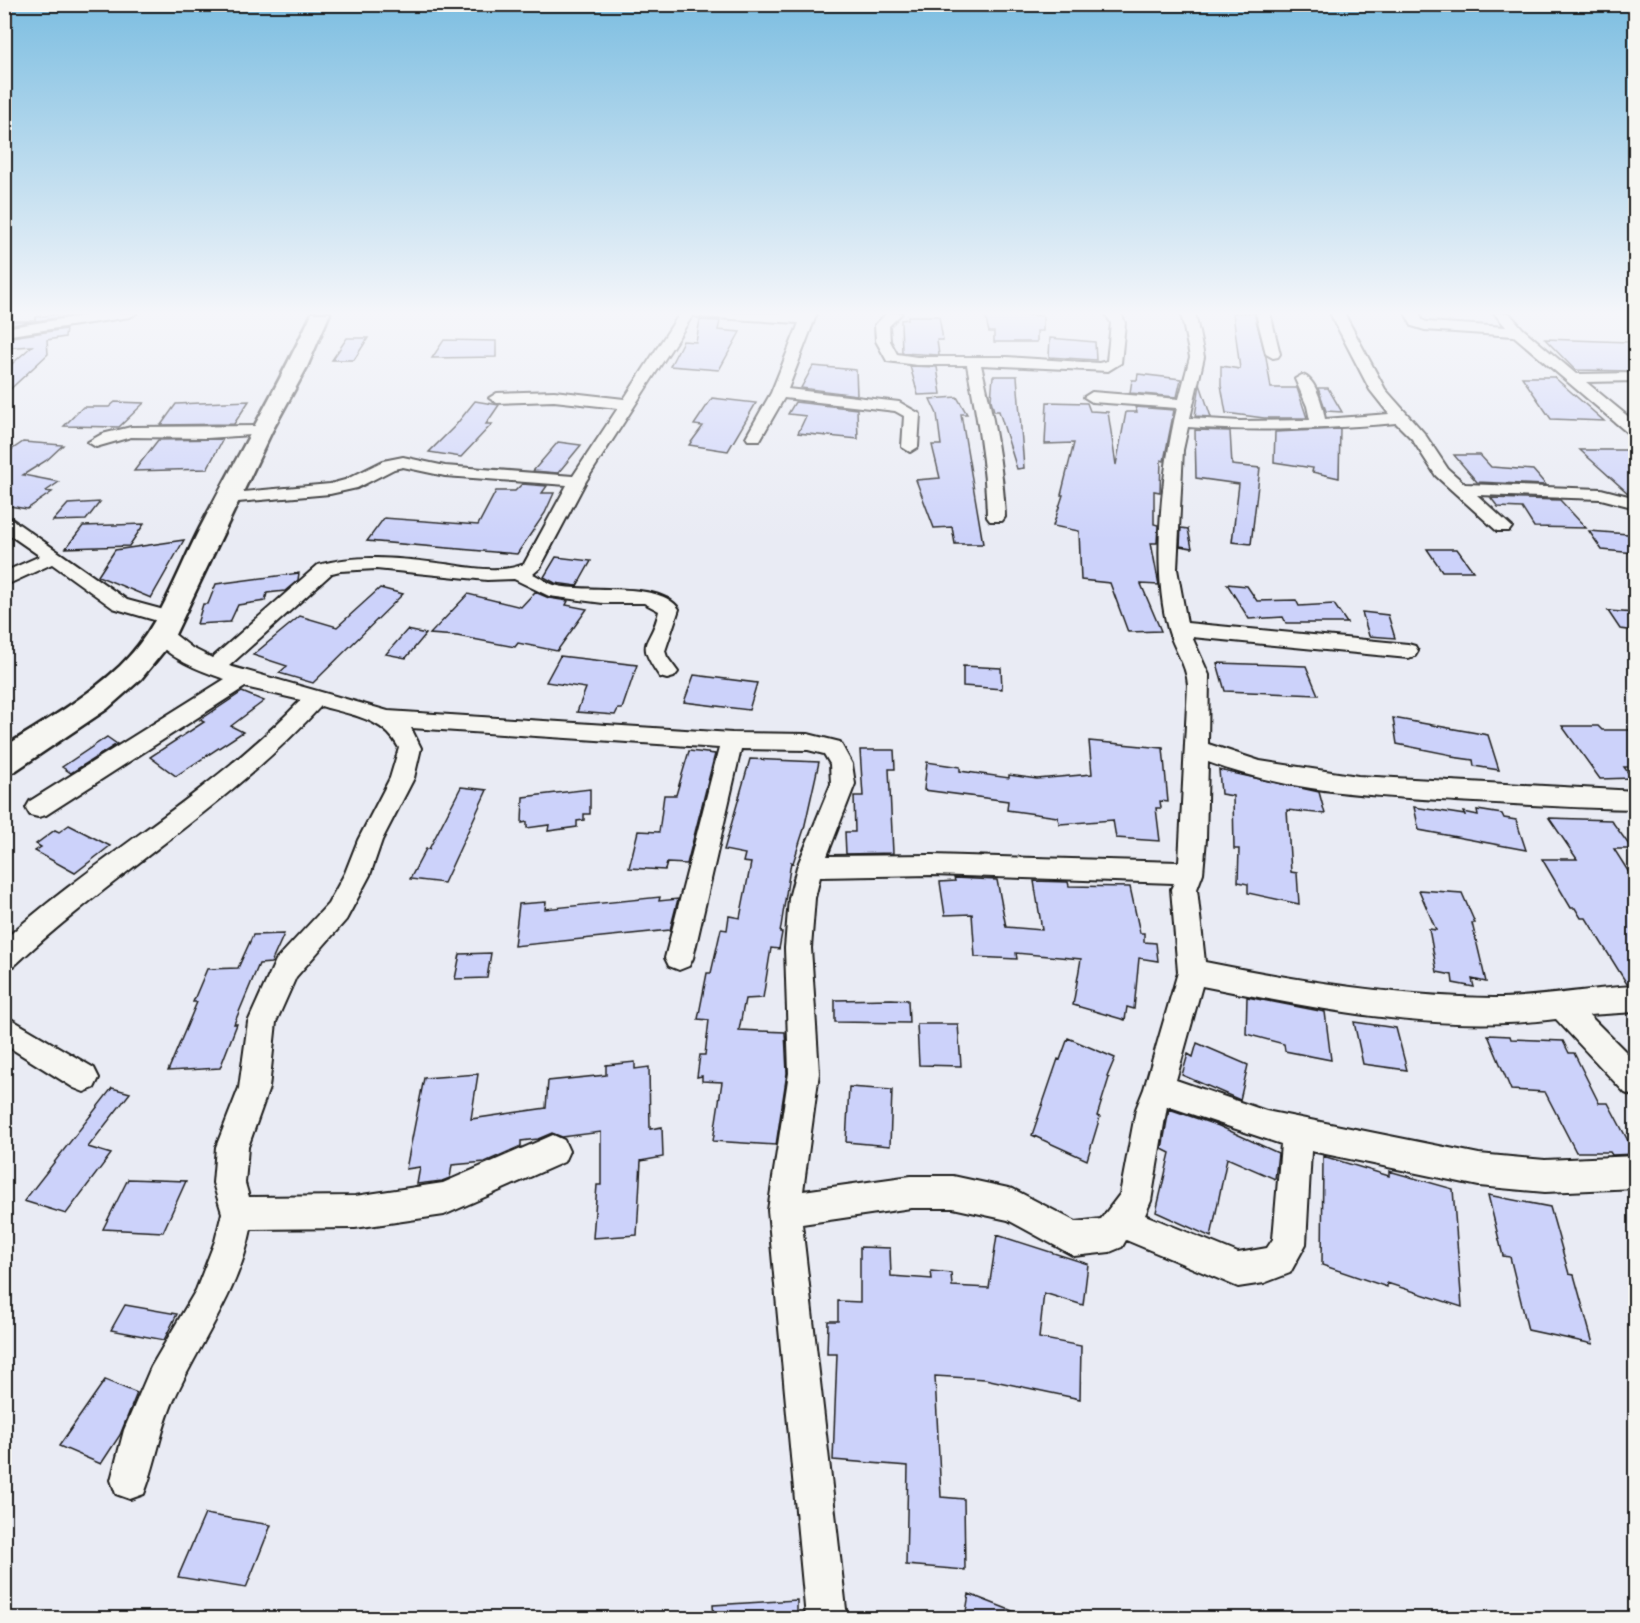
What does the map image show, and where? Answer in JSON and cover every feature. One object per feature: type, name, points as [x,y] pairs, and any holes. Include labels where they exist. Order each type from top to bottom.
[{"type":"main road","points":[[4,763],[96,702],[131,672],[165,626],[261,430],[285,389]]},
{"type":"street","points":[[214,668],[325,569],[335,565],[370,563],[494,575],[519,574],[531,568],[578,481],[638,389]]},
{"type":"street","points":[[754,437],[781,389]]},
{"type":"street","points":[[979,389],[987,424],[995,485],[996,517]]},
{"type":"street","points":[[784,1210],[910,1192],[953,1192],[1013,1205],[1074,1239],[1110,1235],[1135,1201],[1151,1109],[1159,1089],[1192,972],[1184,889],[1190,873],[1194,838],[1197,675],[1178,628],[1168,568],[1175,450],[1190,389]]},
{"type":"street","points":[[1307,389],[1315,405],[1318,424]]},
{"type":"street","points":[[1377,389],[1400,418],[1418,436],[1442,472],[1503,527]]},
{"type":"street","points":[[1585,389],[1635,431]]},
{"type":"street","points":[[779,393],[899,407],[912,414],[910,447]]},
{"type":"street","points":[[497,398],[554,396],[628,404]]},
{"type":"street","points":[[1092,397],[1184,413],[1240,426],[1318,424],[1400,418]]},
{"type":"street","points":[[96,442],[115,433],[128,432],[191,433],[261,430]]},
{"type":"street","points":[[227,498],[330,489],[351,484],[389,465],[404,462],[445,471],[578,481]]},
{"type":"street","points":[[1460,489],[1582,492],[1601,494],[1635,503]]},
{"type":"street","points":[[6,525],[120,604],[165,626],[185,653],[214,668],[388,719],[732,741],[808,742],[832,748],[841,764],[843,784],[810,867],[802,898],[798,948],[804,1073],[784,1210],[827,1618]]},
{"type":"street","points":[[4,580],[52,557]]},
{"type":"street","points":[[519,574],[549,590],[603,597],[646,597],[662,603],[669,609],[668,620],[656,644],[655,655],[667,672]]},
{"type":"street","points":[[1178,628],[1408,651]]},
{"type":"street","points":[[38,808],[243,678]]},
{"type":"street","points":[[4,958],[92,880],[222,786],[266,750],[292,726],[315,699]]},
{"type":"street","points":[[130,1480],[143,1430],[164,1380],[209,1301],[232,1241],[238,1213],[229,1183],[232,1147],[254,1088],[262,1022],[286,969],[337,912],[357,875],[370,840],[399,786],[410,748],[403,734],[388,719]]},
{"type":"street","points":[[679,958],[732,741]]},
{"type":"street","points":[[1196,747],[1232,763],[1304,780],[1377,788],[1528,797],[1635,800]]},
{"type":"street","points":[[810,867],[932,865],[1190,873]]},
{"type":"street","points":[[1192,972],[1267,987],[1391,1005],[1526,1011],[1610,999],[1635,999]]},
{"type":"street","points":[[1562,1005],[1635,1083]]},
{"type":"street","points":[[4,1028],[84,1078]]},
{"type":"street","points":[[1159,1089],[1266,1126],[1479,1170],[1545,1176],[1635,1172]]},
{"type":"street","points":[[1120,1221],[1238,1270],[1264,1266],[1278,1261],[1289,1244],[1297,1132]]},
{"type":"street","points":[[238,1213],[355,1212],[444,1199],[553,1151]]},
{"type":"building","points":[[807,389],[857,389],[857,395]]},
{"type":"building","points":[[916,389],[940,389],[941,394],[918,395]]},
{"type":"building","points":[[992,389],[1018,389],[1024,468],[1017,469],[999,411],[994,411],[991,400]]},
{"type":"building","points":[[1131,389],[1179,389],[1177,397],[1130,393]]},
{"type":"building","points":[[1199,389],[1202,389],[1211,417],[1195,416]]},
{"type":"building","points":[[1222,389],[1297,389],[1307,418],[1264,418],[1226,413]]},
{"type":"building","points":[[1318,389],[1328,389],[1342,412],[1326,411]]},
{"type":"building","points":[[1530,389],[1567,389],[1604,421],[1551,419]]},
{"type":"building","points":[[957,397],[967,414],[961,414],[983,544],[955,544],[952,527],[934,528],[916,480],[940,478],[932,445],[941,445],[937,414],[930,399]]},
{"type":"building","points":[[712,398],[756,403],[728,451],[689,445],[703,426],[694,425]]},
{"type":"building","points":[[249,401],[234,424],[161,425],[176,404]]},
{"type":"building","points":[[475,401],[499,405],[486,424],[492,424],[461,457],[429,452],[455,426]]},
{"type":"building","points":[[115,402],[144,403],[119,427],[64,426],[83,407],[109,407]]},
{"type":"building","points":[[795,402],[857,409],[858,439],[798,433],[806,416],[788,414]]},
{"type":"building","points":[[1047,402],[1087,403],[1090,411],[1108,412],[1116,465],[1126,412],[1137,412],[1135,407],[1174,410],[1164,461],[1161,460],[1160,492],[1154,491],[1154,524],[1158,525],[1157,543],[1151,543],[1159,585],[1141,584],[1161,631],[1128,632],[1110,583],[1081,580],[1079,531],[1053,526],[1063,495],[1061,495],[1074,443],[1045,444]]},
{"type":"building","points":[[1340,429],[1339,478],[1312,472],[1313,468],[1274,462],[1275,432]]},
{"type":"building","points":[[1195,430],[1230,431],[1232,465],[1260,468],[1251,544],[1232,542],[1239,484],[1196,478]]},
{"type":"building","points":[[223,439],[207,469],[134,471],[158,440]]},
{"type":"building","points":[[23,442],[63,445],[47,460],[23,475],[59,482],[46,491],[52,492],[27,509],[4,505],[4,455]]},
{"type":"building","points":[[558,442],[581,445],[558,473],[533,471]]},
{"type":"building","points":[[1580,450],[1635,450],[1635,496],[1629,494]]},
{"type":"building","points":[[1454,455],[1480,455],[1491,467],[1533,470],[1546,485],[1477,482]]},
{"type":"building","points":[[522,484],[547,486],[542,493],[554,493],[545,513],[517,554],[367,541],[384,518],[478,525],[496,491],[515,491]]},
{"type":"building","points":[[1491,498],[1560,500],[1586,528],[1534,527],[1522,508],[1498,507]]},
{"type":"building","points":[[100,502],[86,520],[53,521],[68,504]]},
{"type":"building","points":[[144,524],[129,546],[66,548],[83,526]]},
{"type":"building","points":[[1181,528],[1188,529],[1192,548],[1180,546]]},
{"type":"building","points":[[1589,531],[1628,534],[1635,544],[1635,553],[1602,550]]},
{"type":"building","points":[[184,540],[151,598],[98,576],[115,550]]},
{"type":"building","points":[[1427,549],[1457,549],[1473,571],[1442,571]]},
{"type":"building","points":[[556,557],[591,561],[577,586],[555,583],[544,577]]},
{"type":"building","points":[[299,573],[298,580],[285,591],[267,593],[265,601],[238,605],[230,622],[197,624],[203,604],[208,604],[216,584]]},
{"type":"building","points":[[1227,584],[1247,586],[1257,601],[1296,600],[1299,606],[1334,604],[1347,623],[1286,623],[1283,617],[1249,619]]},
{"type":"building","points":[[380,588],[403,594],[313,683],[279,673],[287,666],[253,655],[300,616],[337,627]]},
{"type":"building","points":[[535,592],[549,598],[568,601],[566,605],[587,609],[557,651],[518,643],[515,647],[457,636],[430,634],[468,594],[521,607]]},
{"type":"building","points":[[1608,611],[1635,613],[1635,631],[1620,629]]},
{"type":"building","points":[[1362,612],[1388,615],[1395,638],[1369,636]]},
{"type":"building","points":[[407,630],[426,634],[406,658],[386,654]]},
{"type":"building","points":[[560,656],[637,665],[622,709],[618,709],[615,715],[577,712],[586,688],[546,682]]},
{"type":"building","points":[[1217,663],[1306,666],[1318,695],[1225,691]]},
{"type":"building","points":[[963,666],[1001,668],[1002,689],[963,686]]},
{"type":"building","points":[[694,675],[757,683],[749,710],[684,702]]},
{"type":"building","points":[[242,692],[264,701],[231,726],[243,732],[176,776],[150,757],[204,722],[200,720]]},
{"type":"building","points":[[1393,718],[1488,735],[1499,770],[1474,766],[1473,760],[1397,744]]},
{"type":"building","points":[[1562,726],[1598,726],[1602,730],[1635,730],[1635,767],[1624,767],[1632,778],[1600,779]]},
{"type":"building","points":[[107,737],[117,744],[71,773],[62,767]]},
{"type":"building","points":[[1089,741],[1163,748],[1168,802],[1160,801],[1161,808],[1156,808],[1160,841],[1116,838],[1113,820],[1060,824],[1057,817],[1007,810],[1008,801],[924,790],[927,762],[960,767],[960,771],[1009,778],[1009,775],[1037,779],[1092,774]]},
{"type":"building","points":[[860,750],[894,750],[895,769],[889,769],[893,853],[846,854],[845,832],[855,832],[854,796],[863,796]]},
{"type":"building","points":[[689,751],[715,754],[687,864],[667,863],[665,870],[629,868],[638,831],[659,832],[664,795],[676,795]]},
{"type":"building","points":[[750,759],[819,762],[804,829],[793,863],[791,862],[779,949],[771,948],[763,998],[745,999],[739,1030],[785,1032],[787,1073],[776,1145],[713,1141],[722,1082],[702,1081],[702,1076],[697,1077],[700,1055],[705,1055],[709,1020],[698,1019],[707,973],[711,973],[721,929],[727,930],[729,916],[740,918],[751,863],[743,862],[745,854],[724,850]]},
{"type":"building","points":[[1219,770],[1319,792],[1325,814],[1287,810],[1291,872],[1297,873],[1299,904],[1248,893],[1248,884],[1238,882],[1239,849],[1234,849],[1233,796],[1221,794]]},
{"type":"building","points":[[461,787],[487,790],[444,883],[410,879],[426,849],[429,849]]},
{"type":"building","points":[[590,789],[590,814],[584,814],[584,820],[577,821],[577,827],[548,831],[549,825],[527,828],[527,822],[522,823],[523,797]]},
{"type":"building","points":[[1414,807],[1465,815],[1464,812],[1478,815],[1477,810],[1502,814],[1504,818],[1516,820],[1526,850],[1419,830]]},
{"type":"building","points":[[1549,818],[1611,820],[1632,849],[1614,849],[1635,882],[1635,984],[1627,984],[1586,918],[1581,918],[1575,908],[1571,908],[1542,859],[1577,859]]},
{"type":"building","points":[[69,825],[110,846],[75,873],[35,851],[41,847],[36,844],[55,830],[59,832]]},
{"type":"building","points":[[954,878],[997,880],[1006,927],[1042,930],[1034,881],[1068,882],[1069,886],[1130,887],[1140,933],[1144,933],[1144,942],[1156,943],[1158,961],[1139,958],[1134,1009],[1127,1007],[1125,1020],[1073,1005],[1081,959],[1016,953],[1017,959],[975,957],[972,914],[945,915],[940,882],[955,881]]},
{"type":"building","points":[[1419,890],[1462,893],[1475,923],[1472,923],[1486,982],[1472,979],[1474,987],[1453,983],[1452,975],[1437,972],[1429,929],[1436,930]]},
{"type":"building","points":[[660,897],[659,901],[678,899],[670,930],[514,946],[519,904],[546,902],[545,909]]},
{"type":"building","points":[[284,934],[271,963],[259,964],[234,1024],[237,1024],[220,1068],[168,1071],[197,1002],[193,1002],[207,969],[238,968],[253,935]]},
{"type":"building","points":[[491,953],[487,978],[455,979],[460,954]]},
{"type":"building","points":[[1247,997],[1325,1012],[1331,1060],[1285,1051],[1284,1044],[1246,1034]]},
{"type":"building","points":[[835,1000],[908,1000],[909,1023],[835,1022]]},
{"type":"building","points":[[1354,1022],[1396,1028],[1407,1070],[1363,1064]]},
{"type":"building","points":[[917,1024],[958,1024],[961,1066],[919,1065]]},
{"type":"building","points":[[1488,1035],[1510,1036],[1511,1039],[1563,1041],[1569,1053],[1574,1053],[1599,1103],[1608,1103],[1635,1154],[1576,1152],[1545,1092],[1511,1090]]},
{"type":"building","points":[[1068,1038],[1115,1058],[1107,1077],[1109,1078],[1097,1116],[1100,1117],[1087,1160],[1032,1135],[1058,1059],[1060,1060]]},
{"type":"building","points":[[1197,1043],[1248,1065],[1240,1100],[1182,1075],[1188,1054],[1193,1057]]},
{"type":"building","points":[[635,1062],[635,1069],[649,1067],[650,1129],[662,1127],[663,1157],[641,1161],[637,1235],[593,1238],[597,1185],[601,1185],[601,1132],[562,1137],[552,1133],[538,1139],[521,1141],[521,1146],[485,1162],[452,1165],[450,1178],[442,1181],[417,1184],[420,1167],[406,1169],[424,1078],[478,1074],[471,1119],[546,1108],[548,1081],[606,1075],[606,1065]]},
{"type":"building","points":[[849,1087],[892,1090],[890,1146],[846,1142]]},
{"type":"building","points":[[112,1088],[130,1093],[88,1147],[111,1154],[66,1214],[24,1201]]},
{"type":"building","points":[[1169,1109],[1219,1126],[1278,1153],[1275,1179],[1227,1158],[1211,1237],[1156,1212],[1170,1153],[1162,1149]]},
{"type":"building","points":[[1323,1156],[1389,1176],[1389,1171],[1453,1189],[1462,1307],[1387,1283],[1387,1287],[1322,1265]]},
{"type":"building","points":[[128,1179],[186,1181],[163,1232],[103,1229]]},
{"type":"building","points":[[1488,1195],[1550,1207],[1569,1274],[1574,1275],[1593,1344],[1528,1330],[1510,1257],[1503,1256]]},
{"type":"building","points":[[997,1235],[1088,1264],[1083,1305],[1044,1293],[1039,1338],[1081,1346],[1080,1399],[985,1379],[935,1376],[941,1497],[964,1499],[965,1570],[906,1565],[908,1466],[833,1460],[837,1354],[827,1354],[828,1321],[838,1321],[838,1301],[860,1302],[860,1247],[890,1248],[891,1276],[932,1279],[931,1271],[951,1273],[952,1286],[989,1288]]},
{"type":"building","points":[[125,1305],[177,1314],[164,1340],[111,1330]]},
{"type":"building","points":[[105,1380],[137,1393],[120,1435],[101,1464],[59,1446]]},
{"type":"building","points":[[205,1514],[271,1525],[246,1588],[178,1577]]},
{"type":"building","points":[[969,1594],[1028,1617],[1028,1618],[965,1618]]},
{"type":"building","points":[[797,1600],[797,1618],[714,1618],[713,1605]]}]
